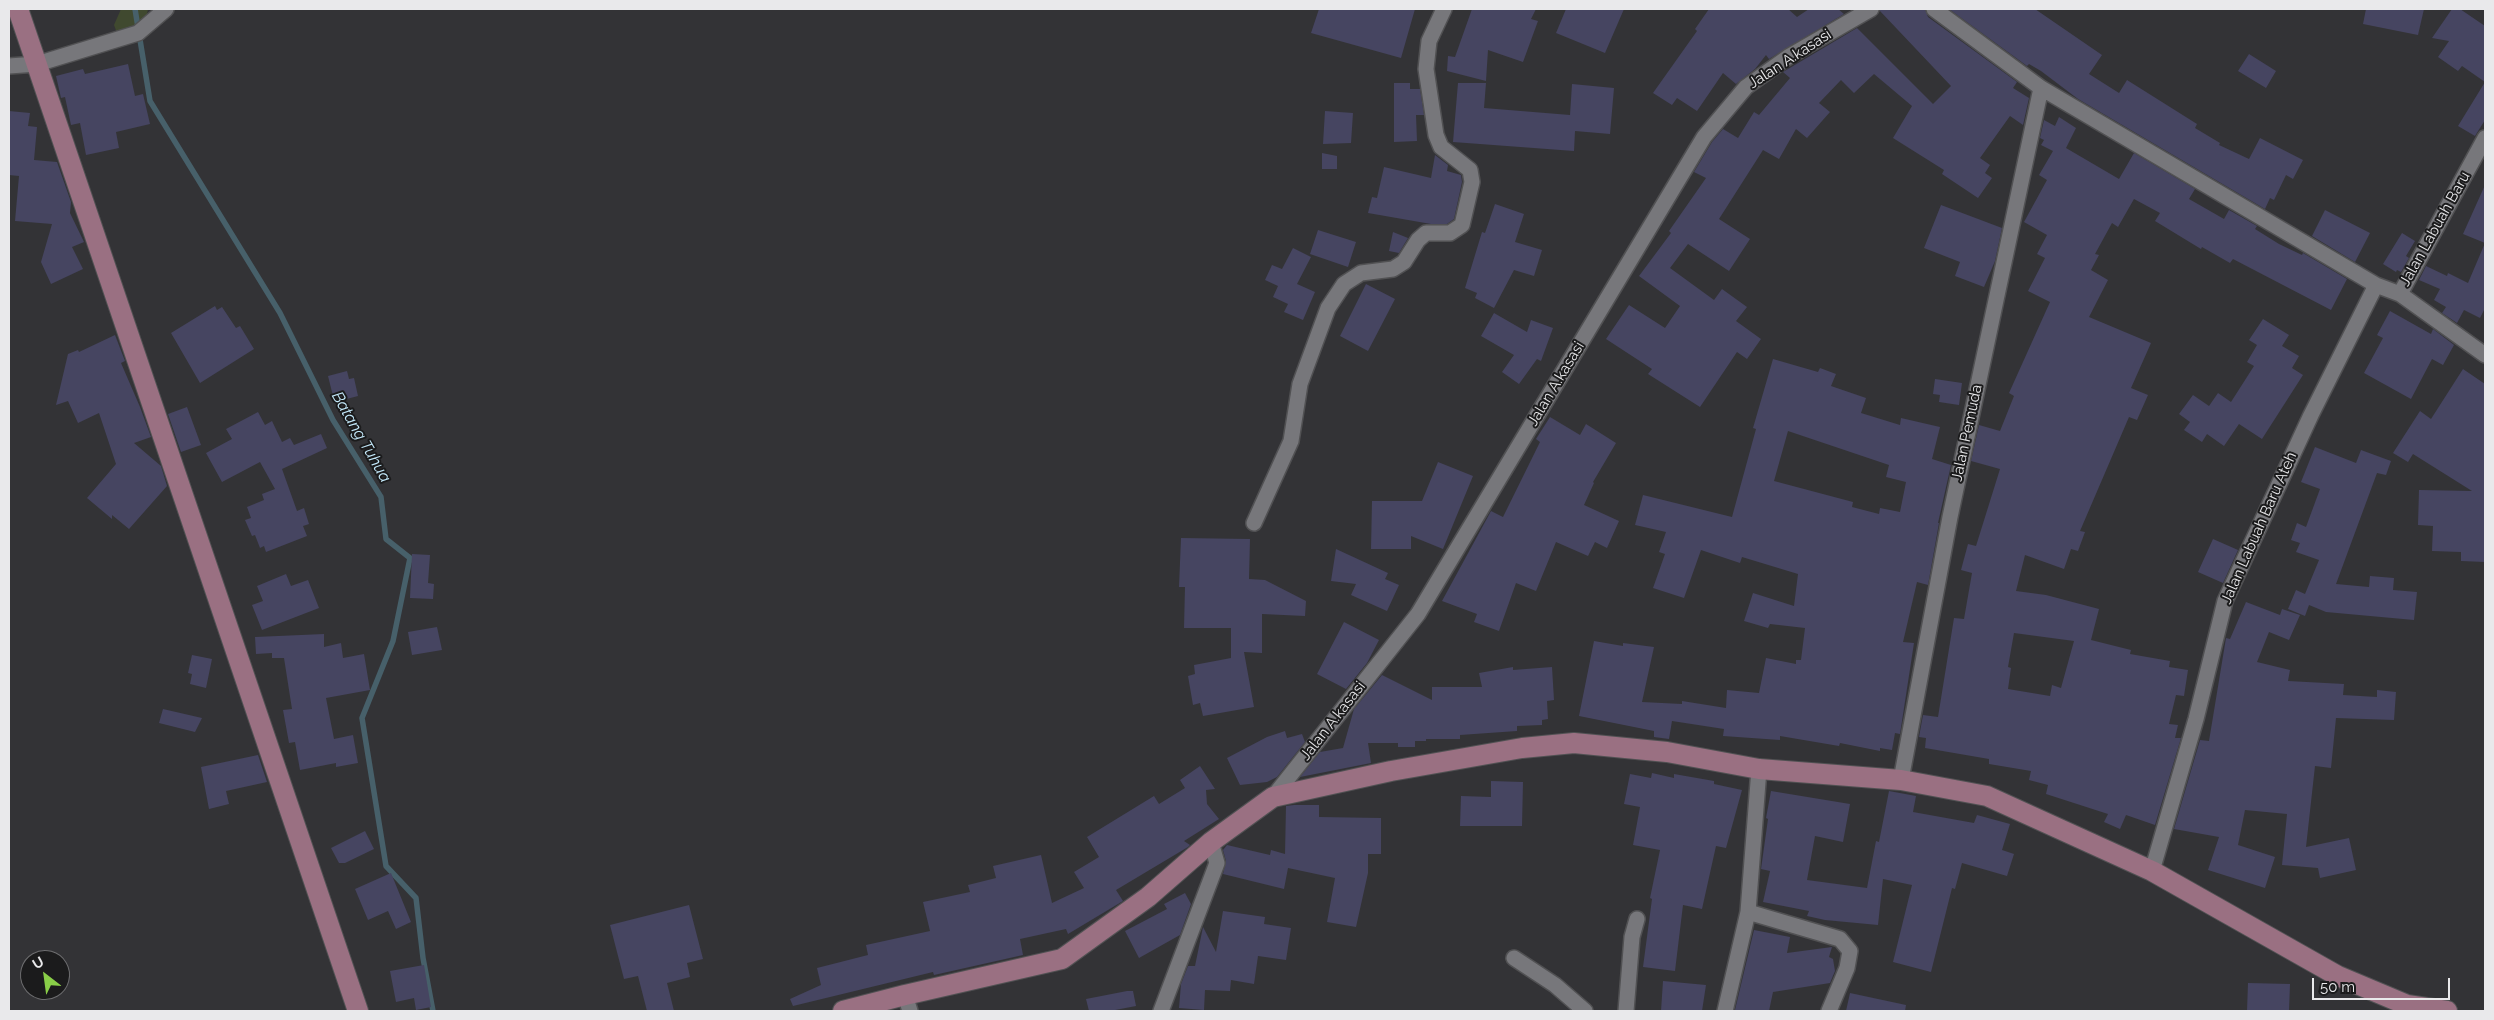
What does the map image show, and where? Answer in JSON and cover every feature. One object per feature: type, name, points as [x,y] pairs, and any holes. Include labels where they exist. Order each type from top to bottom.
[{"type":"main road","points":[[18,9],[358,1011]]},
{"type":"main road","points":[[844,1011],[907,1003],[1062,959],[1148,897],[1211,842],[1274,797],[1410,768],[1522,748],[1574,743],[1667,752],[1759,769],[1900,780],[1987,796],[2152,871],[2338,976],[2407,1005],[2447,1011]]},
{"type":"street","points":[[9,66],[37,64],[138,33],[166,9]]},
{"type":"street","points":[[1254,523],[1291,441],[1300,384],[1328,308],[1344,284],[1360,273],[1393,269],[1404,262],[1418,240],[1426,233],[1450,233],[1462,225],[1472,182],[1470,170],[1441,147],[1436,135],[1426,68],[1429,42],[1444,9]]},
{"type":"street","name":"Jalan A.kasasi","points":[[1274,797],[1418,614],[1704,137],[1746,87],[1788,57],[1871,9]]},
{"type":"street","points":[[1934,9],[2041,88],[2376,285],[2400,294],[2485,354]]},
{"type":"street","name":"Jalan Pemuda","points":[[1900,780],[1950,516],[2041,88]]},
{"type":"street","name":"Jalan Labuah Baru","points":[[2400,294],[2485,138]]},
{"type":"street","name":"Jalan Labuah Baru Ateh","points":[[2152,871],[2196,718],[2225,601],[2310,415],[2376,285]]},
{"type":"street","points":[[1725,1011],[1748,912],[1759,769]]},
{"type":"street","points":[[1161,1011],[1218,863],[1211,842]]},
{"type":"street","points":[[1748,912],[1840,939],[1850,951],[1847,968],[1829,1011]]},
{"type":"street","points":[[1626,1011],[1632,937],[1637,919]]},
{"type":"street","points":[[1514,958],[1555,986],[1585,1011]]},
{"type":"green space","points":[[121,9],[148,9],[147,14],[130,30],[117,33],[114,25]]},
{"type":"building","points":[[1319,9],[1415,9],[1401,58],[1311,33]]},
{"type":"building","points":[[1472,9],[1536,9],[1531,19],[1538,21],[1523,62],[1488,50],[1486,81],[1447,71],[1448,56],[1455,57]]},
{"type":"building","points":[[1566,9],[1624,9],[1605,53],[1556,33]]},
{"type":"building","points":[[1709,9],[1788,9],[1797,17],[1809,9],[1838,9],[1844,14],[1769,59],[1766,55],[1755,69],[1736,84],[1723,73],[1697,111],[1677,98],[1672,105],[1653,93],[1697,31],[1695,29]]},
{"type":"building","points":[[1880,9],[1925,9],[1928,17],[2017,82],[2013,88],[2029,98],[2023,125],[2010,116],[1980,158],[1990,165],[1985,173],[1992,178],[1978,198],[1942,174],[1944,170],[1893,138],[1912,106],[1874,74],[1854,93],[1841,80],[1819,103],[1830,112],[1807,138],[1796,129],[1779,159],[1763,150],[1719,219],[1750,239],[1729,271],[1688,244],[1670,268],[1714,300],[1722,289],[1747,307],[1736,321],[1761,339],[1747,359],[1737,352],[1700,407],[1648,374],[1652,369],[1606,339],[1629,305],[1665,328],[1680,306],[1639,276],[1671,233],[1669,231],[1706,178],[1694,172],[1712,142],[1723,129],[1738,138],[1754,112],[1759,115],[1790,78],[1783,72],[1857,28],[1933,104],[1951,86]]},
{"type":"building","points":[[1949,9],[2035,9],[2102,55],[2089,74],[2119,93],[2127,80],[2197,124],[2195,128],[2220,143],[2219,145],[2249,159],[2260,138],[2303,160],[2293,179],[2286,175],[2274,200],[2270,198],[2265,209],[2078,99],[2041,71],[2029,64],[2027,66]]},
{"type":"building","points":[[2366,9],[2424,9],[2418,35],[2363,24]]},
{"type":"building","points":[[2452,9],[2460,9],[2485,26],[2485,82],[2462,66],[2458,71],[2438,57],[2449,41],[2432,38]]},
{"type":"building","points":[[2249,54],[2276,71],[2266,88],[2238,71]]},
{"type":"building","points":[[128,64],[135,96],[143,94],[150,124],[116,132],[119,148],[86,155],[80,123],[71,125],[65,97],[61,98],[56,76],[83,69],[85,74]]},
{"type":"building","points":[[2485,82],[2485,120],[2475,136],[2458,126]]},
{"type":"building","points":[[1394,83],[1410,83],[1410,89],[1420,89],[1424,115],[1416,115],[1417,141],[1394,142]]},
{"type":"building","points":[[1458,83],[1486,83],[1484,108],[1570,115],[1572,84],[1614,88],[1610,134],[1575,131],[1574,151],[1453,142]]},
{"type":"building","points":[[9,111],[30,113],[28,126],[37,127],[34,160],[57,162],[71,202],[70,213],[84,242],[72,247],[83,269],[51,284],[41,262],[52,224],[15,221],[19,176],[9,175]]},
{"type":"building","points":[[1325,111],[1353,113],[1351,143],[1323,144]]},
{"type":"building","points":[[2059,117],[2076,128],[2066,148],[2119,179],[2134,153],[2195,189],[2189,199],[2224,219],[2229,210],[2257,226],[2255,229],[2279,244],[2302,255],[2303,253],[2347,279],[2331,310],[2233,259],[2230,263],[2202,247],[2201,249],[2155,221],[2160,213],[2134,199],[2118,227],[2112,223],[2095,254],[2099,255],[2091,270],[2108,280],[2089,317],[2151,343],[2131,388],[2148,395],[2137,420],[2129,417],[2080,531],[2085,532],[2078,551],[2071,549],[2064,569],[2025,555],[2016,591],[2046,595],[2099,609],[2091,640],[2131,650],[2130,654],[2170,661],[2169,667],[2188,670],[2184,696],[2176,695],[2169,724],[2178,725],[2175,738],[2181,738],[2155,825],[2126,815],[2120,829],[2104,822],[2108,814],[2046,794],[2048,785],[2029,780],[2031,771],[1989,764],[1989,759],[1925,748],[1926,738],[1919,737],[1923,715],[1938,717],[1954,618],[1964,619],[1972,573],[1961,570],[1968,544],[1976,546],[2000,469],[1971,461],[1979,425],[2000,431],[2014,396],[2009,393],[2050,302],[2028,291],[2045,258],[2037,254],[2047,235],[2024,222],[2047,180],[2039,175],[2053,151],[2041,145],[2044,140],[2040,138],[2044,120],[2055,126]],"holes":[[[2014,633],[2074,641],[2061,688],[2052,685],[2050,696],[2008,689],[2011,668],[2008,667]]]},
{"type":"building","points":[[1322,153],[1337,156],[1337,169],[1322,169]]},
{"type":"building","points":[[1435,155],[1448,165],[1447,171],[1461,175],[1462,182],[1454,219],[1447,224],[1431,224],[1368,213],[1372,197],[1377,198],[1384,167],[1431,178]]},
{"type":"building","points":[[2485,185],[2485,243],[2463,234]]},
{"type":"building","points":[[1495,204],[1524,214],[1515,242],[1542,250],[1534,276],[1514,270],[1494,308],[1475,298],[1477,293],[1465,288],[1482,232],[1485,233]]},
{"type":"building","points":[[1941,205],[2002,228],[1995,261],[1984,287],[1955,276],[1960,262],[1924,248]]},
{"type":"building","points":[[2325,210],[2370,233],[2355,262],[2312,236]]},
{"type":"building","points":[[1318,230],[1356,242],[1348,267],[1310,254]]},
{"type":"building","points":[[1393,232],[1408,238],[1399,253],[1389,251]]},
{"type":"building","points":[[2402,233],[2415,241],[2406,256],[2409,258],[2401,272],[2397,270],[2396,272],[2383,264]]},
{"type":"building","points":[[2485,243],[2485,308],[2480,318],[2464,310],[2457,323],[2442,313],[2446,307],[2434,300],[2440,289],[2419,280],[2426,266],[2447,276],[2448,273],[2468,283]]},
{"type":"building","points":[[1293,248],[1311,257],[1297,284],[1315,292],[1303,320],[1284,312],[1288,304],[1273,297],[1278,286],[1265,280],[1272,265],[1282,269]]},
{"type":"building","points":[[1366,284],[1395,299],[1368,351],[1340,336]]},
{"type":"building","points":[[215,306],[217,310],[222,307],[236,328],[240,326],[254,349],[200,383],[171,333]]},
{"type":"building","points":[[2390,311],[2431,334],[2433,329],[2454,345],[2443,365],[2432,359],[2411,399],[2364,373],[2383,338],[2377,335]]},
{"type":"building","points":[[1494,313],[1527,332],[1531,320],[1553,328],[1541,361],[1537,359],[1519,384],[1502,372],[1514,355],[1481,336]]},
{"type":"building","points":[[2263,319],[2289,335],[2282,346],[2299,356],[2292,368],[2303,375],[2262,439],[2239,424],[2224,446],[2207,434],[2202,442],[2184,430],[2190,422],[2179,414],[2193,395],[2209,406],[2218,393],[2231,402],[2254,366],[2247,362],[2257,345],[2249,340]]},
{"type":"building","points":[[115,335],[125,361],[121,363],[151,437],[134,443],[161,466],[167,486],[129,529],[112,515],[112,519],[87,498],[116,464],[99,413],[78,423],[68,401],[56,405],[68,354],[78,350],[79,352]]},
{"type":"building","points":[[1773,359],[1818,372],[1820,368],[1836,374],[1831,386],[1866,398],[1861,413],[1900,425],[1901,418],[1940,427],[1932,459],[1951,465],[1938,523],[1928,585],[1917,582],[1903,642],[1914,643],[1900,734],[1895,733],[1892,750],[1880,748],[1880,751],[1840,743],[1839,746],[1780,736],[1780,740],[1723,736],[1724,729],[1672,721],[1669,739],[1654,737],[1654,731],[1579,716],[1594,641],[1623,646],[1623,643],[1654,647],[1642,702],[1682,704],[1682,701],[1726,708],[1727,690],[1759,693],[1766,658],[1796,664],[1796,660],[1801,660],[1805,628],[1770,624],[1768,628],[1744,621],[1753,593],[1794,606],[1798,574],[1742,557],[1740,563],[1701,550],[1684,598],[1653,588],[1665,554],[1659,552],[1666,532],[1635,525],[1643,495],[1732,517],[1756,429],[1753,428]],"holes":[[[1788,431],[1889,465],[1886,477],[1906,482],[1900,512],[1880,508],[1879,514],[1852,507],[1853,502],[1774,481]]]},
{"type":"building","points":[[2463,369],[2485,384],[2485,562],[2461,561],[2461,552],[2432,551],[2433,526],[2418,525],[2419,490],[2472,491],[2413,454],[2408,462],[2393,453],[2420,411],[2431,419]]},
{"type":"building","points":[[347,371],[349,379],[354,378],[358,396],[339,401],[338,394],[333,396],[328,376]]},
{"type":"building","points":[[1935,379],[1962,383],[1959,405],[1939,402],[1940,395],[1933,394]]},
{"type":"building","points":[[187,407],[201,445],[181,452],[168,414]]},
{"type":"building","points":[[258,412],[265,425],[272,421],[282,442],[290,438],[294,445],[321,434],[327,448],[282,469],[297,511],[304,508],[309,524],[303,526],[307,536],[266,552],[264,546],[260,548],[255,535],[252,536],[245,520],[251,518],[247,507],[264,500],[262,494],[275,489],[260,462],[222,482],[206,453],[232,439],[226,429]]},
{"type":"building","points":[[1550,417],[1580,435],[1586,424],[1616,443],[1593,482],[1584,505],[1619,521],[1607,548],[1595,542],[1588,556],[1556,542],[1536,591],[1516,583],[1499,631],[1474,622],[1477,614],[1442,601],[1491,511],[1503,517],[1540,442],[1536,439]]},
{"type":"building","points":[[2315,447],[2356,463],[2361,450],[2391,461],[2386,475],[2377,473],[2336,584],[2369,587],[2370,576],[2394,578],[2393,590],[2417,592],[2414,620],[2326,612],[2309,605],[2305,616],[2288,609],[2296,590],[2305,594],[2319,560],[2296,552],[2300,543],[2291,540],[2297,523],[2306,527],[2320,489],[2301,482]]},
{"type":"building","points":[[1438,462],[1473,476],[1443,549],[1411,536],[1411,549],[1371,549],[1372,501],[1422,501]]},
{"type":"building","points":[[1181,538],[1250,539],[1249,579],[1265,580],[1306,601],[1305,616],[1262,614],[1262,653],[1244,652],[1254,707],[1203,716],[1200,703],[1193,705],[1188,676],[1195,674],[1194,665],[1231,658],[1231,628],[1184,628],[1185,587],[1179,587]]},
{"type":"building","points":[[2213,539],[2238,550],[2223,583],[2198,572]]},
{"type":"building","points":[[1336,549],[1388,573],[1385,579],[1399,585],[1387,611],[1351,595],[1356,584],[1331,581]]},
{"type":"building","points":[[412,554],[430,555],[428,583],[434,584],[433,599],[410,598]]},
{"type":"building","points":[[286,574],[291,586],[308,580],[319,608],[262,630],[252,605],[263,601],[257,586]]},
{"type":"building","points":[[2246,602],[2280,615],[2282,609],[2300,615],[2289,640],[2269,632],[2257,662],[2290,670],[2288,681],[2344,684],[2343,695],[2377,697],[2377,690],[2396,692],[2394,720],[2336,718],[2331,768],[2315,766],[2306,847],[2349,838],[2356,870],[2320,878],[2318,868],[2282,865],[2287,814],[2245,810],[2238,845],[2275,857],[2265,888],[2208,870],[2219,837],[2174,829],[2200,740],[2209,741],[2226,638],[2230,639]]},
{"type":"building","points":[[1344,622],[1379,640],[1367,663],[1346,689],[1317,674]]},
{"type":"building","points":[[437,627],[442,650],[412,655],[408,632]]},
{"type":"building","points":[[324,634],[324,647],[341,643],[343,658],[364,654],[370,690],[326,698],[334,739],[353,735],[358,763],[336,767],[336,763],[300,770],[295,742],[289,743],[283,710],[292,709],[284,658],[272,658],[272,653],[256,654],[255,637]]},
{"type":"building","points":[[192,655],[212,659],[206,688],[190,684],[192,674],[188,673]]},
{"type":"building","points":[[1513,667],[1513,670],[1552,667],[1554,700],[1547,701],[1548,719],[1542,720],[1542,725],[1517,726],[1517,731],[1460,735],[1460,739],[1426,739],[1426,741],[1415,741],[1415,747],[1398,747],[1398,743],[1368,743],[1371,763],[1300,777],[1320,752],[1343,748],[1354,709],[1382,675],[1432,700],[1432,687],[1482,687],[1479,673]]},
{"type":"building","points":[[163,709],[202,718],[195,732],[159,723]]},
{"type":"building","points":[[1285,731],[1287,738],[1302,734],[1305,742],[1277,777],[1267,782],[1240,785],[1227,758],[1267,737]]},
{"type":"building","points":[[258,755],[267,782],[226,791],[229,804],[209,809],[201,767]]},
{"type":"building","points":[[1200,766],[1215,789],[1206,790],[1207,804],[1219,819],[1184,841],[1190,845],[1188,847],[1116,890],[1123,901],[1068,934],[1066,929],[1020,939],[1023,955],[934,975],[933,972],[793,1006],[790,999],[821,985],[817,968],[868,955],[866,945],[930,931],[923,902],[970,892],[968,885],[996,878],[993,866],[1041,855],[1052,903],[1084,888],[1074,872],[1099,857],[1087,837],[1154,796],[1159,804],[1185,788],[1180,780]]},
{"type":"building","points":[[1652,773],[1674,778],[1674,774],[1714,781],[1714,784],[1742,790],[1726,848],[1716,846],[1702,909],[1683,905],[1675,971],[1643,967],[1652,899],[1650,898],[1660,850],[1633,845],[1640,807],[1624,804],[1630,774],[1651,778]]},
{"type":"building","points":[[1491,781],[1523,782],[1522,826],[1460,826],[1461,796],[1491,797]]},
{"type":"building","points":[[1771,791],[1850,804],[1843,842],[1815,836],[1807,880],[1867,888],[1876,841],[1879,842],[1889,791],[1916,796],[1913,812],[1974,823],[1977,815],[2010,824],[2002,850],[2014,854],[2007,876],[1962,863],[1955,889],[1952,888],[1931,972],[1893,962],[1912,885],[1883,879],[1878,925],[1825,920],[1807,916],[1809,911],[1763,902],[1770,871],[1761,869],[1768,819],[1766,818]]},
{"type":"building","points":[[1319,805],[1319,817],[1381,818],[1381,854],[1368,854],[1368,873],[1356,927],[1327,922],[1335,878],[1288,868],[1284,889],[1223,874],[1226,861],[1223,850],[1227,845],[1270,855],[1271,850],[1285,854],[1286,806]]},
{"type":"building","points":[[365,831],[374,849],[345,863],[339,863],[331,848]]},
{"type":"building","points":[[391,873],[411,922],[396,929],[388,911],[368,920],[355,889]]},
{"type":"building","points":[[1185,893],[1191,904],[1180,935],[1139,958],[1125,931],[1167,909],[1164,904]]},
{"type":"building","points":[[689,905],[703,959],[687,963],[690,977],[667,983],[674,1011],[647,1011],[638,976],[624,979],[610,925]]},
{"type":"building","points":[[1223,911],[1265,917],[1264,924],[1291,928],[1286,960],[1258,956],[1254,984],[1231,980],[1230,991],[1205,990],[1204,1010],[1179,1008],[1181,984],[1188,966],[1195,966],[1203,927],[1216,952]]},
{"type":"building","points":[[1754,930],[1790,937],[1787,953],[1832,947],[1829,957],[1833,959],[1835,971],[1830,983],[1773,992],[1769,1011],[1735,1010]]},
{"type":"building","points":[[424,965],[431,1007],[416,1010],[414,998],[396,1002],[390,971]]},
{"type":"building","points":[[1663,981],[1706,985],[1702,1011],[1661,1011]]},
{"type":"building","points":[[2248,983],[2290,984],[2289,1011],[2247,1011]]},
{"type":"building","points":[[1133,991],[1136,1006],[1110,1011],[1089,1011],[1086,999]]},
{"type":"building","points":[[1850,993],[1906,1005],[1905,1011],[1846,1011]]},
{"type":"waterway","name":"Batang Tuhua","points":[[135,9],[150,101],[280,313],[333,420],[381,497],[386,539],[410,558],[393,641],[362,718],[386,866],[416,898],[423,958],[433,1011]]}]
